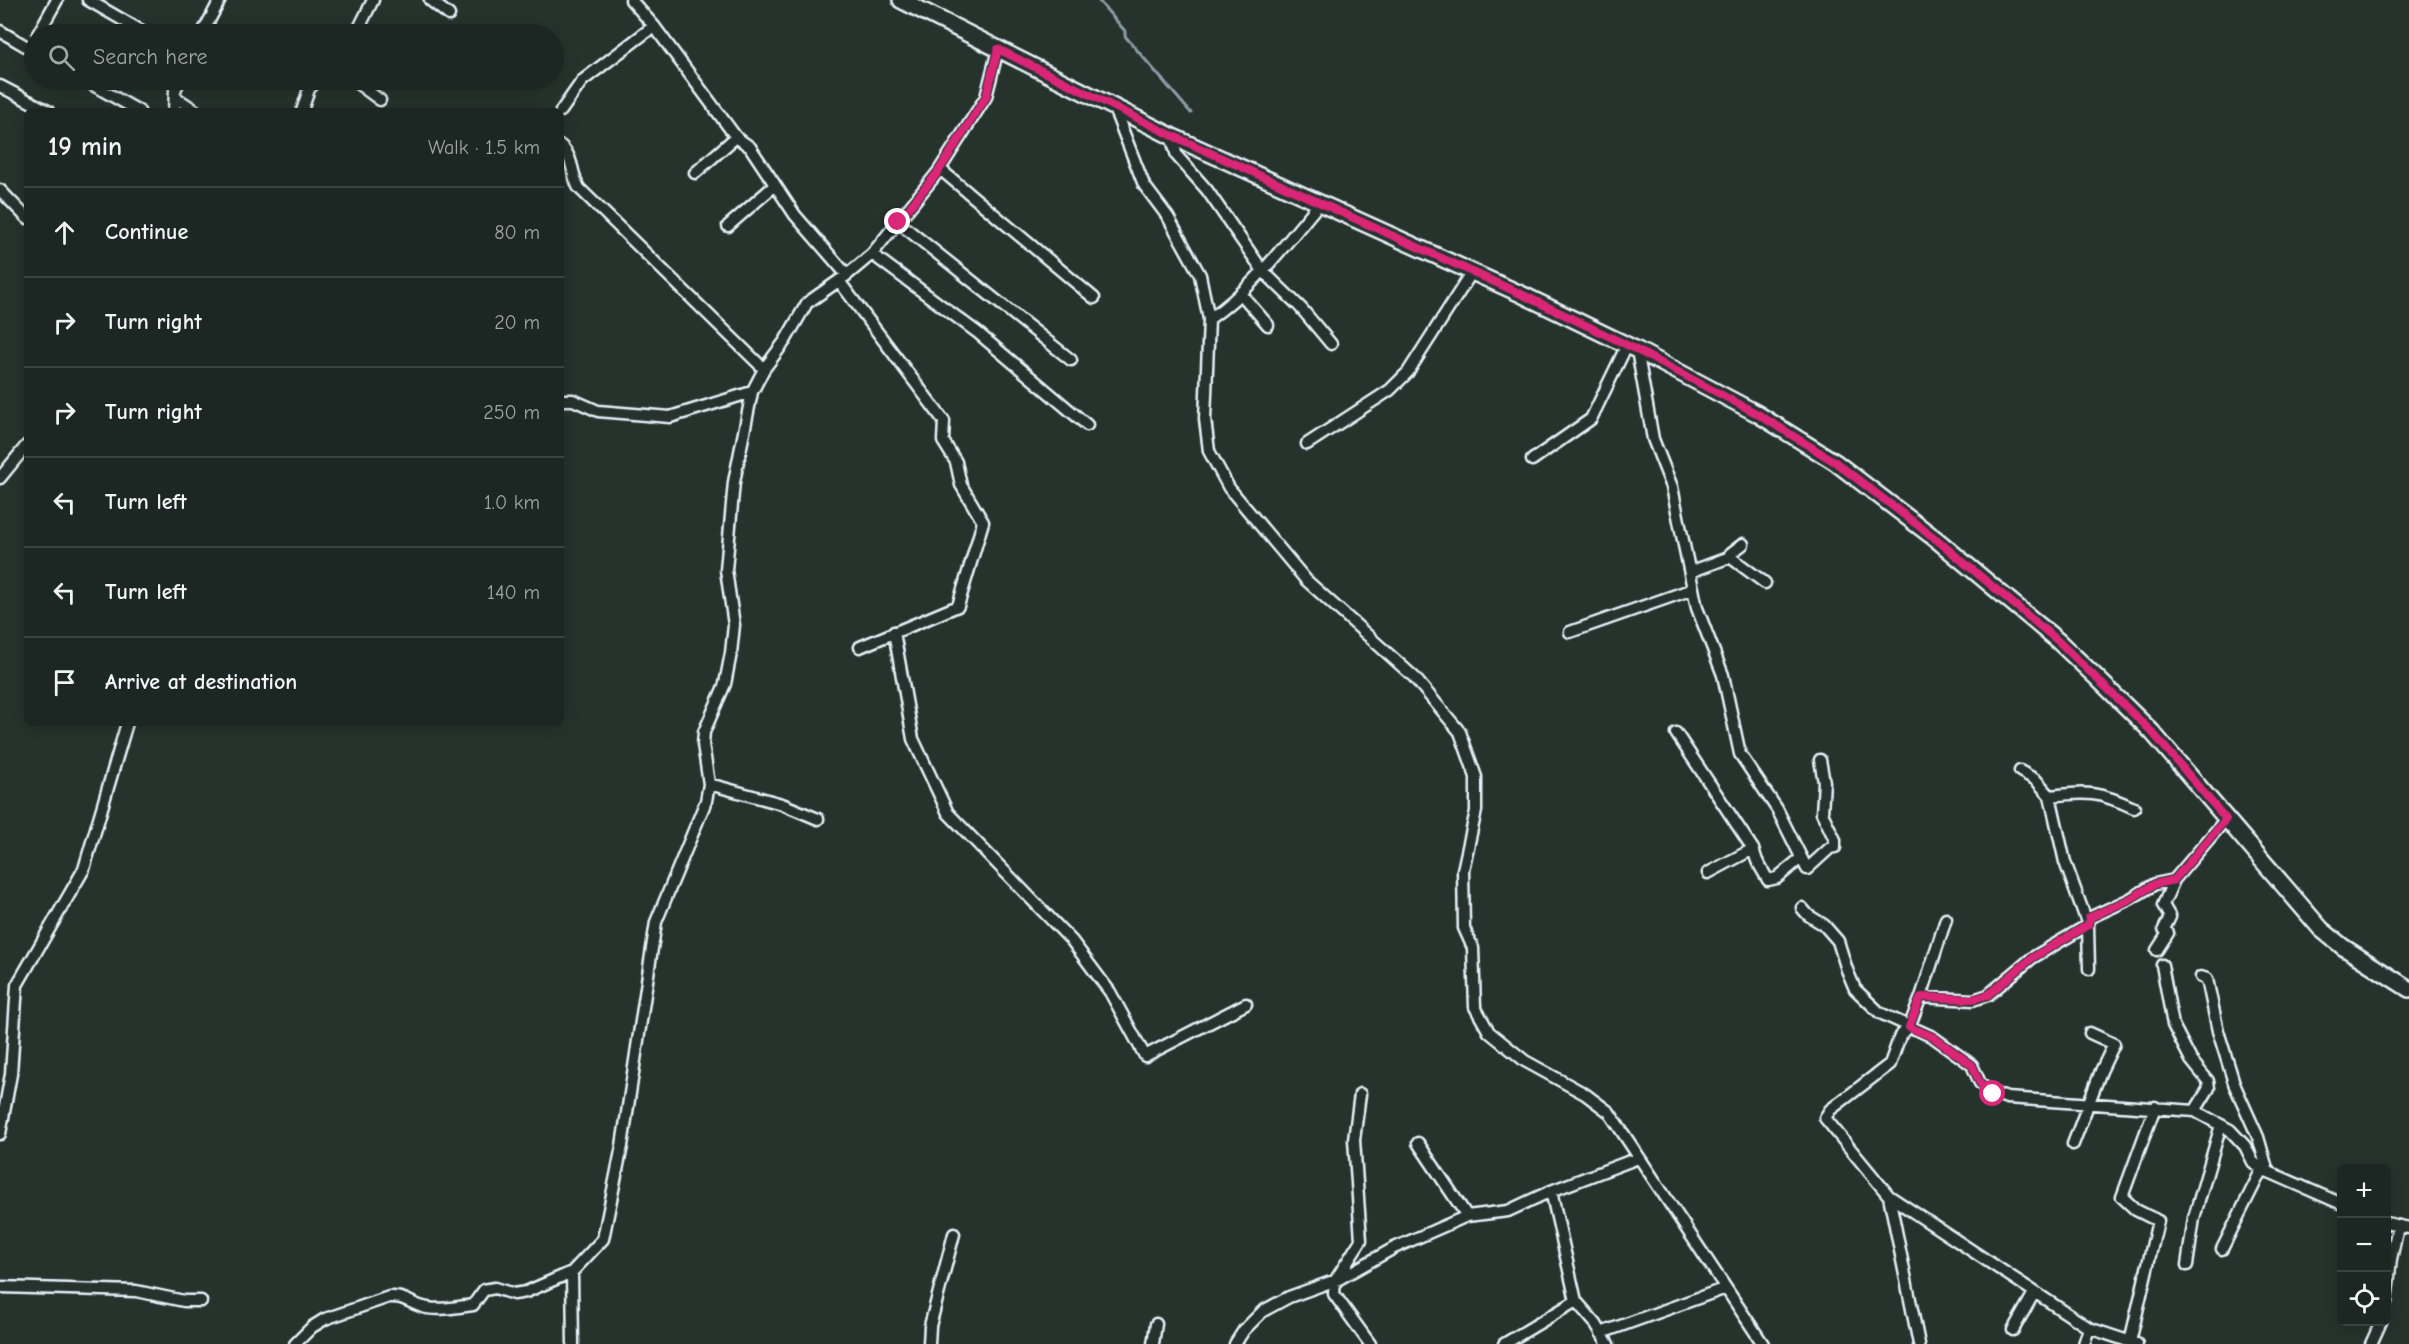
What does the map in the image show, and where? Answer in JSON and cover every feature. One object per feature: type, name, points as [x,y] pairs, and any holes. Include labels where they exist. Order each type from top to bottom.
[{"type":"main road","points":[[901,0],[1114,108],[1632,348],[1756,413],[1826,455],[1937,540],[2058,641],[2152,732],[2321,929],[2409,989]]},
{"type":"street","points":[[44,24],[57,0]]},
{"type":"street","points":[[87,0],[129,24]]},
{"type":"street","points":[[207,24],[220,0]]},
{"type":"street","points":[[361,24],[373,0]]},
{"type":"street","points":[[430,0],[449,15]]},
{"type":"street","points":[[631,0],[654,26],[736,137],[750,147],[774,186],[843,278],[944,421],[943,441],[957,462],[961,485],[983,522],[958,606],[860,647]]},
{"type":"street","points":[[563,108],[582,81],[654,26]]},
{"type":"street","points":[[0,31],[24,43]]},
{"type":"street","points":[[295,1344],[312,1327],[325,1319],[389,1298],[399,1296],[421,1306],[436,1309],[473,1305],[484,1290],[495,1288],[514,1294],[526,1292],[572,1272],[603,1239],[622,1146],[656,922],[706,801],[709,783],[703,744],[704,732],[725,684],[732,654],[734,625],[726,570],[734,482],[752,392],[764,369],[785,341],[807,303],[872,254],[940,169],[986,97],[998,49]]},
{"type":"street","points":[[0,86],[42,108]]},
{"type":"street","points":[[102,90],[134,108]]},
{"type":"street","points":[[174,108],[177,90]]},
{"type":"street","points":[[303,108],[309,90]]},
{"type":"street","points":[[367,90],[380,100]]},
{"type":"street","points":[[175,97],[192,108]]},
{"type":"street","points":[[1114,108],[1144,185],[1168,217],[1200,275],[1209,319],[1205,419],[1209,451],[1229,488],[1306,580],[1414,677],[1460,732],[1476,777],[1476,811],[1463,870],[1464,928],[1473,948],[1475,1007],[1489,1032],[1525,1061],[1585,1094],[1609,1112],[1763,1344]]},
{"type":"street","points":[[1171,135],[1178,156],[1207,190],[1263,271],[1301,308],[1331,344]]},
{"type":"street","points":[[695,173],[736,137]]},
{"type":"street","points":[[564,149],[571,159],[579,189],[764,369]]},
{"type":"street","points":[[940,169],[1094,298]]},
{"type":"street","points":[[728,226],[774,186]]},
{"type":"street","points":[[0,190],[24,215]]},
{"type":"street","points":[[1209,319],[1241,294],[1319,204]]},
{"type":"street","points":[[898,222],[1071,360]]},
{"type":"street","points":[[872,254],[978,333],[1087,425]]},
{"type":"street","points":[[1307,444],[1390,390],[1408,372],[1472,272]]},
{"type":"street","points":[[1241,294],[1268,325]]},
{"type":"street","points":[[1532,460],[1591,419],[1632,348]]},
{"type":"street","points":[[1632,348],[1653,439],[1672,487],[1697,608],[1723,675],[1740,754],[1777,809],[1807,869],[1830,848],[1835,847],[1835,840],[1822,813],[1824,782],[1820,760]]},
{"type":"street","points":[[564,400],[573,400],[598,411],[670,417],[752,392]]},
{"type":"street","points":[[0,478],[24,449]]},
{"type":"street","points":[[1690,572],[1730,557],[1730,554],[1743,544]]},
{"type":"street","points":[[1730,557],[1765,584]]},
{"type":"street","points":[[1570,632],[1693,589]]},
{"type":"street","points":[[894,632],[913,740],[948,813],[1072,941],[1110,992],[1145,1056],[1246,1004]]},
{"type":"street","points":[[0,1134],[2,1101],[11,1074],[16,985],[84,869],[126,726]]},
{"type":"street","points":[[1676,733],[1753,849],[1768,880],[1772,880],[1801,858]]},
{"type":"street","points":[[2020,771],[2037,780],[2050,796],[2065,862],[2088,925]]},
{"type":"street","points":[[709,783],[782,804],[818,819]]},
{"type":"street","points":[[2050,796],[2076,792],[2106,795],[2134,808]]},
{"type":"street","points":[[2157,950],[2167,938],[2168,933],[2164,929],[2170,917],[2163,905],[2174,880],[2226,819]]},
{"type":"street","points":[[1708,873],[1753,849]]},
{"type":"street","points":[[2089,969],[2089,918],[2130,899],[2155,884],[2174,880]]},
{"type":"street","points":[[1802,908],[1808,915],[1824,925],[1838,941],[1855,989],[1880,1013],[1933,1037],[1972,1065],[1980,1083],[1993,1094],[2007,1098],[2195,1111],[2230,1130],[2245,1146],[2253,1162],[2265,1171],[2337,1202]]},
{"type":"street","points":[[1946,919],[1921,997],[1909,1027],[1900,1036],[1890,1064],[1830,1110],[1825,1118],[1889,1196],[2089,1328],[2133,1343],[2158,1221],[2136,1210],[2122,1197],[2155,1107]]},
{"type":"street","points":[[1921,997],[1973,999],[1988,995],[2032,958],[2088,925]]},
{"type":"street","points":[[2162,965],[2173,1025],[2191,1060],[2210,1088],[2195,1111]]},
{"type":"street","points":[[2201,977],[2207,979],[2218,1031],[2235,1086],[2258,1137],[2265,1171],[2222,1249]]},
{"type":"street","points":[[2073,1144],[2114,1044],[2090,1033]]},
{"type":"street","points":[[1360,1094],[1354,1140],[1360,1240],[1335,1281],[1334,1294],[1370,1344]]},
{"type":"street","points":[[2187,1265],[2194,1218],[2221,1125]]},
{"type":"street","points":[[1418,1143],[1467,1216]]},
{"type":"street","points":[[1235,1344],[1244,1330],[1263,1311],[1289,1297],[1335,1281],[1394,1248],[1467,1216],[1508,1211],[1551,1191],[1638,1158]]},
{"type":"street","points":[[1551,1191],[1576,1300],[1608,1344]]},
{"type":"street","points":[[1889,1196],[1919,1344]]},
{"type":"street","points":[[2389,1272],[2391,1259],[2404,1227]]},
{"type":"street","points":[[930,1344],[930,1326],[954,1234]]},
{"type":"street","points":[[572,1272],[573,1344]]},
{"type":"street","points":[[0,1287],[136,1291],[184,1301],[201,1301]]},
{"type":"street","points":[[1601,1333],[1726,1288]]},
{"type":"street","points":[[2013,1330],[2034,1293]]},
{"type":"street","points":[[1504,1344],[1576,1300]]},
{"type":"street","points":[[1153,1344],[1156,1324]]},
{"type":"street","points":[[2371,1344],[2379,1326]]},
{"type":"street","points":[[2084,1344],[2089,1328]]},
{"type":"waterway","points":[[1098,0],[1125,31],[1125,36],[1191,113]]},
{"type":"route","points":[[898,222],[938,172],[986,97],[998,49],[1171,135],[1523,295],[1704,385],[1756,413],[1835,462],[1937,540],[2058,641],[2096,676],[2152,732],[2226,819],[2174,880],[2155,884],[2130,899],[2089,918],[2088,925],[2032,958],[1988,995],[1973,999],[1921,997],[1909,1027],[1933,1037],[1972,1065],[1980,1083],[1993,1094]]}]
